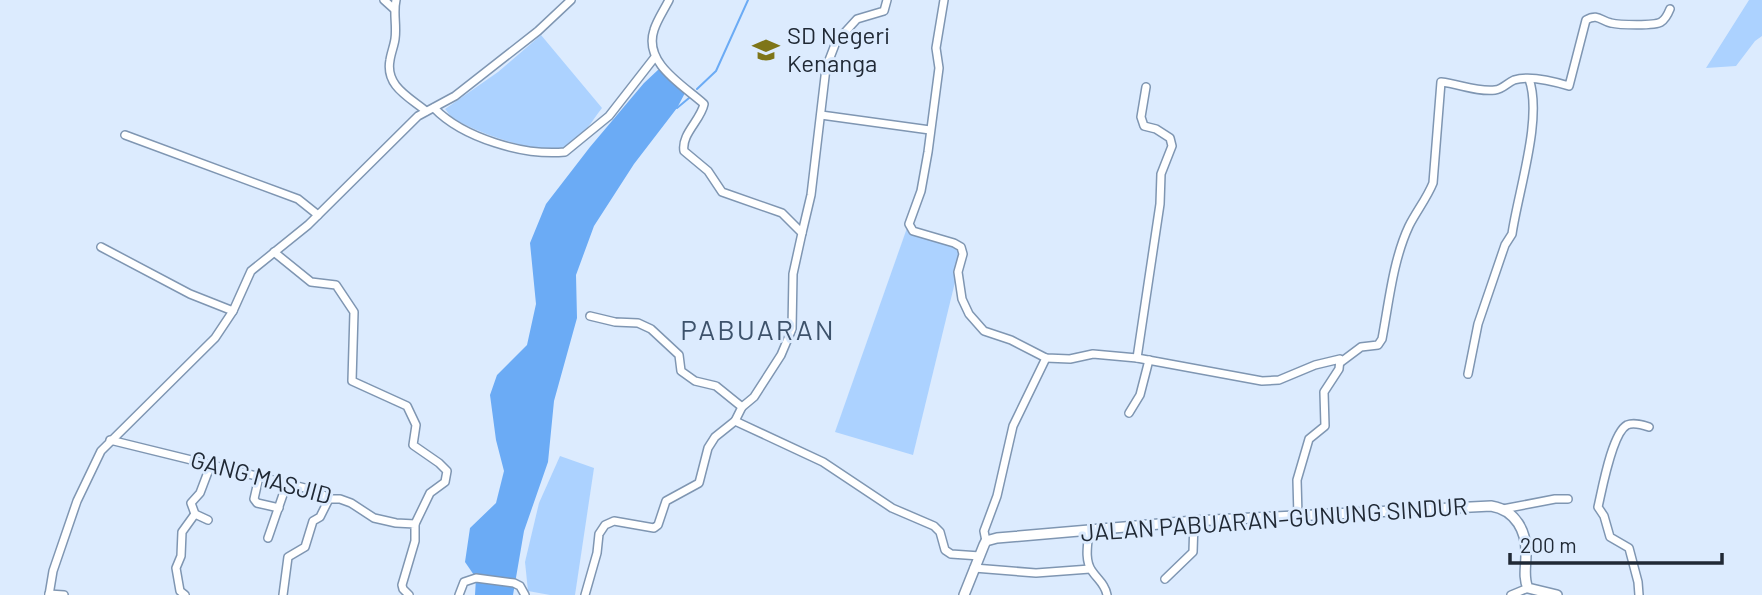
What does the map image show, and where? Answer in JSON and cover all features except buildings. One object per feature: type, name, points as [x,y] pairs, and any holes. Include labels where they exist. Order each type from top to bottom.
[{"type":"street","points":[[384,0],[394,9]]},
{"type":"street","points":[[396,0],[390,77],[393,85],[426,111]]},
{"type":"street","points":[[64,595],[49,594],[53,571],[77,501],[101,451],[215,338],[233,311],[251,271],[318,215],[426,111],[454,96],[538,31],[571,0]]},
{"type":"street","points":[[669,0],[654,29],[652,40],[655,57],[660,65],[704,104],[697,121],[685,138],[684,151],[708,171],[722,192],[782,213],[802,233]]},
{"type":"street","points":[[584,595],[597,553],[599,534],[605,525],[614,521],[650,528],[658,524],[666,501],[699,483],[708,448],[715,437],[736,421],[742,407],[754,397],[781,355],[792,329],[793,274],[811,195],[826,68],[836,42],[857,19],[884,11],[887,0]]},
{"type":"street","points":[[944,0],[936,48],[939,68],[921,191],[909,223],[911,229],[918,233],[961,247],[959,287],[969,314],[981,329],[1011,340],[1046,358],[1070,359],[1093,354],[1137,358],[1262,381],[1279,380],[1335,359],[1341,362]]},
{"type":"street","points":[[1298,516],[1297,480],[1308,439],[1325,426],[1324,393],[1341,362],[1361,347],[1377,345],[1382,338],[1392,285],[1410,223],[1428,196],[1433,183],[1441,82],[1458,83],[1473,90],[1499,90],[1514,80],[1529,79],[1569,86],[1586,20],[1602,17],[1610,23],[1655,24],[1663,21],[1670,9]]},
{"type":"street","points":[[435,108],[454,123],[501,145],[523,150],[565,152],[609,116],[655,57]]},
{"type":"street","points":[[1468,374],[1478,324],[1505,245],[1512,233],[1532,122],[1532,86],[1529,79]]},
{"type":"street","points":[[1137,358],[1160,204],[1161,174],[1172,146],[1170,138],[1156,129],[1144,126],[1141,117],[1146,87]]},
{"type":"street","points":[[821,115],[930,130]]},
{"type":"street","points":[[125,135],[298,199],[318,215]]},
{"type":"street","points":[[101,247],[190,294],[233,311]]},
{"type":"street","points":[[274,252],[311,282],[337,285],[354,312],[352,381],[407,406],[415,425],[414,445],[447,471],[444,482],[430,493],[415,524],[415,541],[402,585],[409,595]]},
{"type":"street","points":[[590,316],[615,322],[638,323],[651,329],[679,355],[681,371],[695,381],[716,386],[742,407]]},
{"type":"street","points":[[964,595],[986,541],[984,531],[997,496],[1013,426],[1046,358]]},
{"type":"street","points":[[1129,413],[1140,395],[1149,360]]},
{"type":"street","points":[[736,421],[823,462],[892,508],[934,526],[940,532],[945,550],[951,554],[980,556]]},
{"type":"street","points":[[1639,595],[1639,582],[1629,548],[1610,537],[1604,516],[1598,507],[1612,451],[1622,430],[1634,424],[1649,427]]},
{"type":"street","name":"GANG MASJID","points":[[110,440],[317,491],[329,499],[351,503],[374,519],[415,524]]},
{"type":"street","points":[[208,520],[195,514],[191,503],[200,493],[211,464]]},
{"type":"street","points":[[259,477],[254,499],[257,503],[279,508]]},
{"type":"street","points":[[268,538],[287,483]]},
{"type":"street","points":[[283,595],[288,557],[306,547],[313,521],[320,517],[329,499]]},
{"type":"street","points":[[1503,509],[1568,499]]},
{"type":"street","name":"JALAN PABUARAN–GUNUNG SINDUR","points":[[986,541],[1194,521],[1491,506],[1503,509],[1513,516],[1524,533],[1525,582],[1528,588]]},
{"type":"street","points":[[185,595],[180,591],[176,568],[181,556],[182,532],[195,514]]},
{"type":"street","points":[[1165,579],[1193,552],[1194,521]]},
{"type":"street","points":[[1089,531],[1087,559],[1090,569],[1101,580],[1107,595]]},
{"type":"street","points":[[974,568],[1036,573],[1090,569]]},
{"type":"street","points":[[459,595],[464,582],[476,578],[514,583],[520,586],[524,595]]},
{"type":"street","points":[[1511,595],[1528,588],[1557,595]]},
{"type":"shaded area","points":[[1749,0],[1762,0],[1762,36],[1736,66],[1706,68]]},
{"type":"shaded area","points":[[541,35],[602,108],[576,140],[565,147],[555,149],[525,146],[461,123],[445,109],[498,72]]},
{"type":"shaded area","points":[[659,69],[685,93],[594,226],[576,275],[577,318],[554,401],[548,462],[524,531],[513,595],[475,595],[476,578],[465,562],[470,528],[496,503],[504,471],[496,440],[490,395],[497,375],[527,345],[536,304],[530,243],[546,204],[590,147]]},
{"type":"shaded area","points":[[907,228],[964,245],[913,455],[835,432]]},
{"type":"shaded area","points":[[560,456],[594,468],[575,595],[550,595],[528,591],[525,562],[539,503]]},
{"type":"waterway","points":[[697,89],[716,71],[748,0]]},
{"type":"waterway","points":[[677,108],[689,98]]},
{"type":"place","name":"SD Negeri Kenanga","points":[[766,50]]},
{"type":"district","name":"PABUARAN","points":[[758,330]]}]
